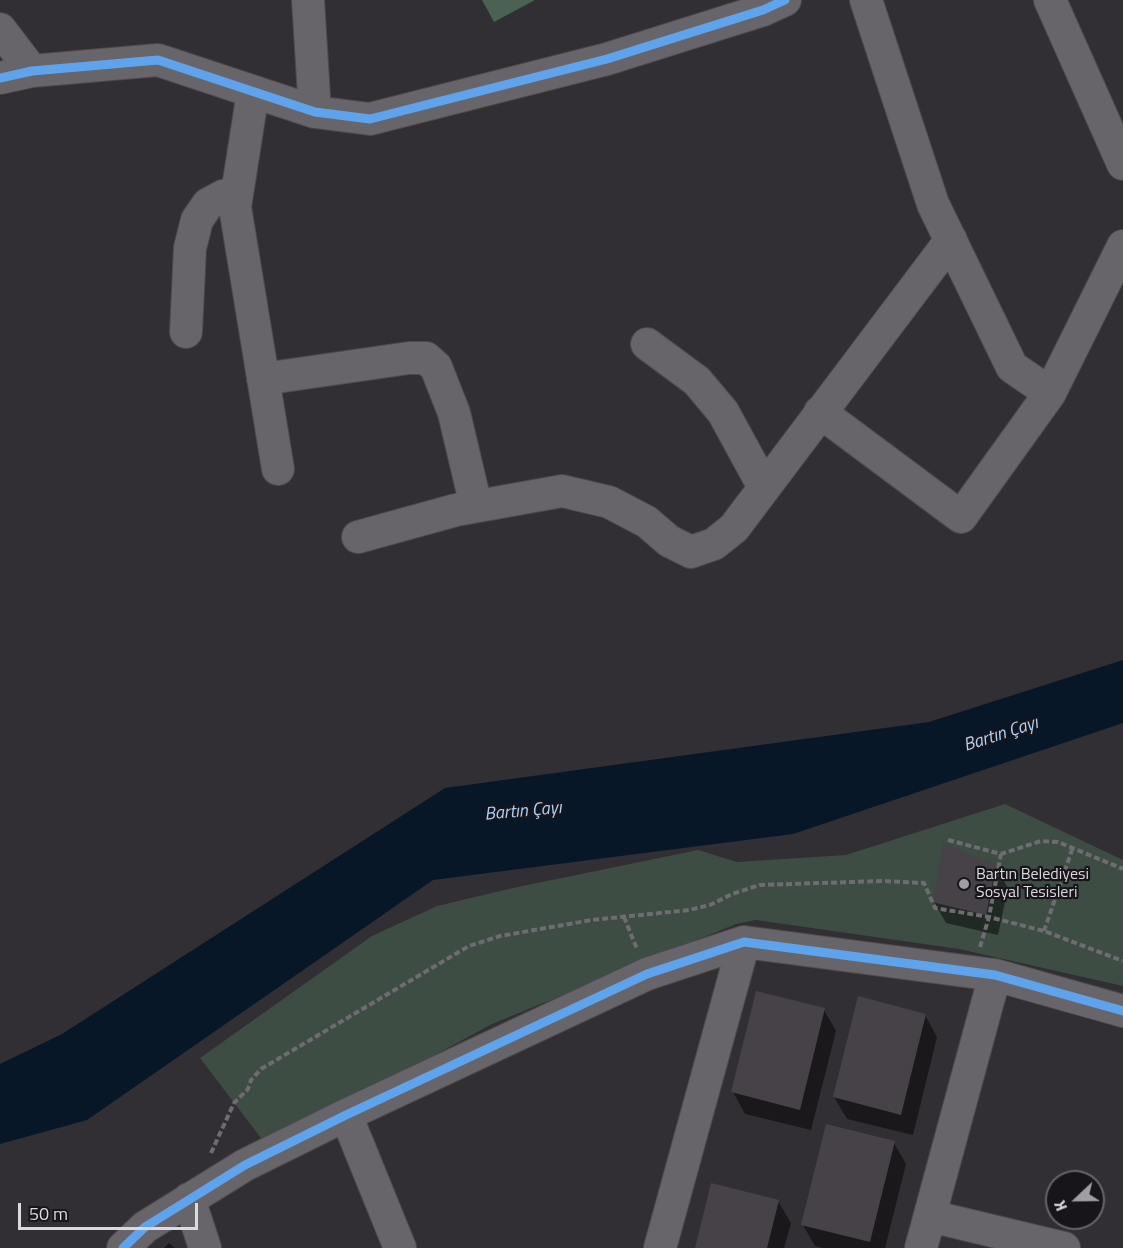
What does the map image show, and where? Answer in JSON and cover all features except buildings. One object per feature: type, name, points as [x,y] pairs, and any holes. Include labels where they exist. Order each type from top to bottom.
[{"type":"street","points":[[308,0],[315,112]]},
{"type":"street","points":[[866,0],[933,204],[1012,366],[1050,393]]},
{"type":"street","points":[[1050,0],[1123,164]]},
{"type":"street","points":[[0,78],[32,71],[158,60],[315,112],[370,119],[607,58],[764,3]]},
{"type":"street","points":[[0,29],[32,71]]},
{"type":"street","points":[[253,92],[235,207],[278,469]]},
{"type":"street","points":[[186,332],[190,248],[197,220],[208,204],[237,192]]},
{"type":"street","points":[[358,537],[456,510],[562,491],[609,502],[646,522],[669,541],[692,552],[714,544],[734,528],[951,240]]},
{"type":"street","points":[[820,412],[961,517],[1050,393],[1123,246]]},
{"type":"street","points":[[647,344],[697,381],[723,412],[759,478],[766,483]]},
{"type":"street","points":[[263,379],[409,358],[426,358],[436,367],[454,413],[476,507]]},
{"type":"street","points":[[660,1248],[744,942]]},
{"type":"street","points":[[123,1248],[144,1227],[245,1165],[346,1115],[647,974],[744,942],[984,974],[1123,1011]]},
{"type":"street","points":[[921,1248],[984,974]]},
{"type":"street","points":[[346,1115],[400,1248]]},
{"type":"street","points":[[189,1199],[206,1248]]},
{"type":"street","points":[[930,1216],[1064,1248]]},
{"type":"path","points":[[948,840],[1001,854],[1041,841],[1058,842],[1123,869]]},
{"type":"path","points":[[1044,931],[1073,847]]},
{"type":"path","points":[[984,974],[989,917],[1001,854]]},
{"type":"path","points":[[624,917],[647,974]]},
{"type":"green space","points":[[482,0],[535,0],[494,22]]},
{"type":"green space","points":[[1005,804],[1123,860],[1123,986],[959,949],[756,920],[736,924],[492,1024],[267,1146],[200,1058],[372,936],[437,906],[698,850],[737,862],[846,855]]},
{"type":"water","name":"Bartın Çayı","points":[[1123,660],[1123,723],[793,834],[433,880],[87,1120],[0,1144],[0,1064],[62,1034],[445,788],[929,722]]},
{"type":"cycle path","points":[[0,78],[32,71],[158,60],[315,112],[370,119],[607,59],[763,10],[785,0]]},
{"type":"cycle path","points":[[123,1248],[145,1227],[245,1165],[346,1115],[647,974],[744,942],[995,975],[1123,1011]]},
{"type":"place","name":"Bartın Belediyesi Sosyal Tesisleri","points":[[964,884]]}]
